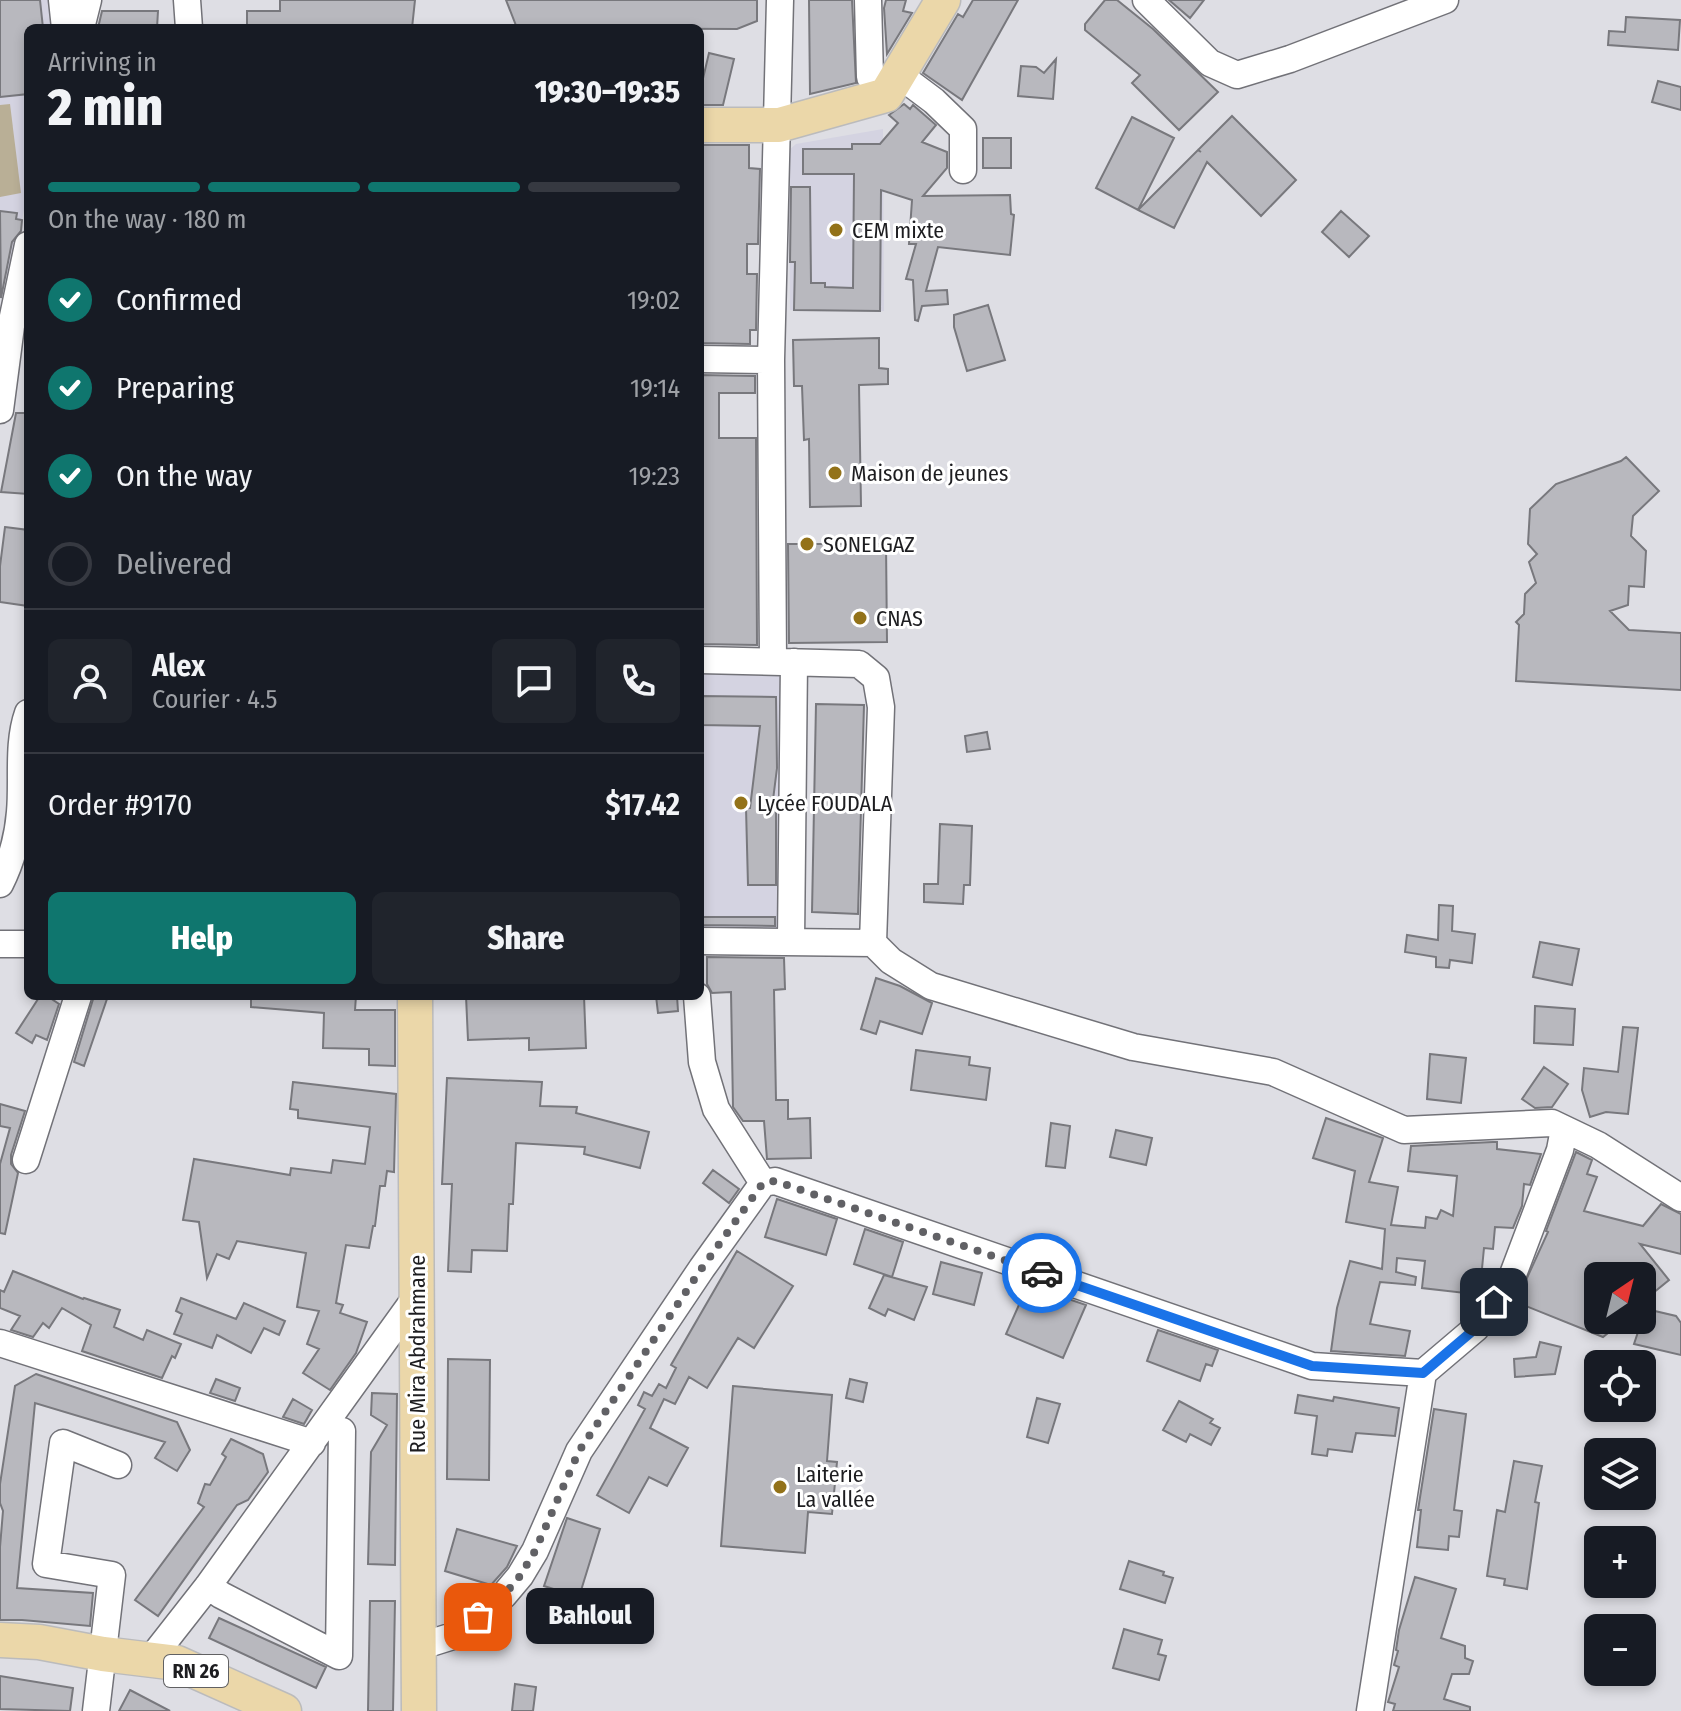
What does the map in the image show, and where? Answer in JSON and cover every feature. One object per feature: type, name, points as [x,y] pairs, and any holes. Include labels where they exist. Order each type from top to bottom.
[{"type":"main road","points":[[704,125],[779,125],[892,84],[943,0]]},
{"type":"main road","name":"Rue Mira Abdrahmane","points":[[415,1000],[419,1711]]},
{"type":"main road","name":"RN 26","points":[[0,1640],[39,1642],[177,1663],[284,1711]]},
{"type":"main road","name":"RN 26","points":[[103,1654],[228,1711]]},
{"type":"street","points":[[62,0],[65,24]]},
{"type":"street","points":[[82,24],[88,0]]},
{"type":"street","points":[[187,0],[189,24]]},
{"type":"street","points":[[780,0],[771,360],[791,940]]},
{"type":"street","points":[[868,0],[870,77],[934,101],[963,129],[963,170]]},
{"type":"street","points":[[1146,0],[1210,63],[1237,75],[1290,59],[1445,0]]},
{"type":"street","points":[[0,410],[11,326],[24,264]]},
{"type":"street","points":[[704,359],[771,360]]},
{"type":"street","points":[[704,660],[859,664],[876,678],[881,707],[873,943]]},
{"type":"street","points":[[0,884],[10,864],[20,815],[17,722]]},
{"type":"street","points":[[704,941],[873,943],[891,961],[931,986],[1133,1047],[1273,1072],[1404,1130],[1552,1123],[1598,1145],[1681,1198]]},
{"type":"street","points":[[0,944],[24,944]]},
{"type":"street","points":[[26,1160],[77,1000]]},
{"type":"street","points":[[697,1000],[702,1062],[716,1109],[763,1183]]},
{"type":"street","points":[[1370,1711],[1423,1373],[1476,1328],[1512,1277],[1560,1150],[1564,1129]]},
{"type":"street","points":[[418,1647],[453,1636],[504,1595],[520,1576],[535,1551],[579,1451],[763,1183],[775,1181],[1312,1366],[1423,1373]]},
{"type":"street","points":[[150,1660],[208,1586],[416,1297]]},
{"type":"street","points":[[0,1343],[312,1443]]},
{"type":"street","points":[[208,1586],[339,1656],[342,1431]]},
{"type":"street","points":[[96,1711],[112,1575],[46,1564],[63,1443],[118,1465]]},
{"type":"shaded area","points":[[0,0],[55,0],[60,24],[24,24],[24,210],[10,276],[0,274]]},
{"type":"shaded area","points":[[10,104],[21,193],[0,197],[0,105]]},
{"type":"shaded area","name":"CEM mixte","points":[[883,129],[884,311],[790,310],[789,150],[796,144]]},
{"type":"shaded area","name":"Lycée FOUDALA","points":[[781,671],[784,933],[704,935],[704,672]]},
{"type":"building","points":[[0,0],[40,0],[43,24],[24,24],[24,94],[0,97]]},
{"type":"building","points":[[280,0],[415,0],[412,24],[247,24],[247,11],[280,11]]},
{"type":"building","points":[[506,0],[757,0],[757,21],[737,29],[704,29],[704,24],[515,24]]},
{"type":"building","points":[[809,0],[852,0],[856,83],[810,94]]},
{"type":"building","points":[[886,0],[906,0],[903,11],[912,13],[887,54],[884,8]]},
{"type":"building","points":[[973,0],[1018,0],[962,100],[923,73],[958,14],[963,17]]},
{"type":"building","points":[[1105,0],[1117,0],[1153,29],[1218,92],[1179,130],[1132,83],[1140,75],[1085,30],[1085,24]]},
{"type":"building","points":[[1169,0],[1204,0],[1190,18]]},
{"type":"building","points":[[102,11],[158,11],[157,24],[99,24]]},
{"type":"building","points":[[1626,17],[1680,20],[1678,50],[1608,45],[1609,31],[1625,32]]},
{"type":"building","points":[[709,53],[734,59],[723,105],[704,105],[704,74]]},
{"type":"building","points":[[1056,59],[1053,99],[1018,96],[1021,66],[1036,67],[1044,73]]},
{"type":"building","points":[[1658,81],[1681,87],[1681,110],[1652,102]]},
{"type":"building","points":[[904,104],[910,109],[913,105],[936,125],[922,142],[947,152],[947,168],[923,196],[1010,195],[1011,214],[1014,215],[1010,255],[938,247],[926,291],[947,290],[948,304],[922,306],[918,321],[915,320],[913,280],[906,279],[916,244],[909,244],[912,200],[881,190],[880,311],[794,310],[795,262],[790,262],[791,187],[810,187],[811,283],[853,288],[854,174],[803,174],[803,149],[852,149],[852,144],[880,144],[898,123],[889,115]]},
{"type":"building","points":[[1232,116],[1296,180],[1261,216],[1207,162],[1174,228],[1138,210]]},
{"type":"building","points":[[1132,117],[1174,138],[1138,210],[1096,188]]},
{"type":"building","points":[[983,138],[1011,138],[1011,168],[983,168]]},
{"type":"building","points":[[704,145],[749,145],[749,168],[760,169],[758,244],[747,244],[747,274],[757,274],[756,330],[750,330],[750,344],[704,343]]},
{"type":"building","points":[[0,211],[17,213],[16,219],[22,220],[21,231],[12,242],[1,298]]},
{"type":"building","points":[[1341,211],[1369,236],[1349,257],[1322,232]]},
{"type":"building","points":[[988,305],[1005,360],[967,371],[954,327],[954,315]]},
{"type":"building","points":[[879,338],[879,368],[888,369],[888,384],[859,385],[861,506],[810,507],[809,439],[804,440],[802,386],[794,386],[793,340]]},
{"type":"building","points":[[704,375],[755,376],[755,393],[719,393],[719,438],[756,438],[757,645],[704,644]]},
{"type":"building","points":[[16,413],[24,413],[24,494],[1,492]]},
{"type":"building","points":[[1626,457],[1659,491],[1633,516],[1631,536],[1646,551],[1644,587],[1629,586],[1628,605],[1610,611],[1629,630],[1681,633],[1681,690],[1516,681],[1519,625],[1516,622],[1524,614],[1525,594],[1536,583],[1529,562],[1537,554],[1528,544],[1530,509],[1556,484]]},
{"type":"building","points":[[5,527],[24,529],[24,605],[0,602]]},
{"type":"building","points":[[788,544],[886,544],[887,642],[789,643]]},
{"type":"building","points":[[704,696],[776,697],[777,768],[772,808],[776,808],[776,885],[748,885],[746,808],[750,808],[760,726],[704,725]]},
{"type":"building","points":[[816,704],[864,705],[858,914],[812,912]]},
{"type":"building","points":[[987,732],[990,749],[967,752],[965,736]]},
{"type":"building","points":[[940,824],[972,826],[970,885],[964,885],[963,904],[924,902],[924,884],[938,884]]},
{"type":"building","points":[[1439,905],[1453,906],[1452,931],[1475,934],[1472,963],[1450,960],[1449,968],[1436,967],[1436,957],[1405,952],[1407,935],[1438,940]]},
{"type":"building","points":[[704,917],[775,917],[775,926],[704,925]]},
{"type":"building","points":[[1540,942],[1579,949],[1572,985],[1533,977]]},
{"type":"building","points":[[707,957],[784,958],[785,989],[774,990],[776,1100],[788,1100],[788,1119],[810,1118],[811,1158],[767,1159],[764,1121],[743,1121],[733,1107],[731,992],[712,993],[707,984]]},
{"type":"building","points":[[876,978],[900,986],[932,1003],[922,1034],[880,1021],[876,1034],[861,1029]]},
{"type":"building","points":[[37,1000],[53,1000],[59,1004],[47,1040],[36,1035],[32,1043],[16,1033]]},
{"type":"building","points":[[93,1000],[107,1000],[84,1066],[74,1062]]},
{"type":"building","points":[[251,1000],[356,1000],[355,1010],[395,1010],[395,1066],[369,1065],[369,1049],[323,1048],[324,1013],[251,1007]]},
{"type":"building","points":[[466,1000],[584,1000],[586,1048],[529,1050],[529,1038],[468,1040]]},
{"type":"building","points":[[656,1000],[677,1000],[678,1011],[658,1013]]},
{"type":"building","points":[[1535,1006],[1575,1009],[1573,1045],[1534,1043]]},
{"type":"building","points":[[1623,1027],[1638,1028],[1628,1114],[1606,1112],[1590,1117],[1582,1090],[1584,1068],[1618,1072]]},
{"type":"building","points":[[916,1050],[970,1057],[969,1065],[990,1068],[986,1100],[911,1090]]},
{"type":"building","points":[[1430,1054],[1466,1058],[1461,1103],[1427,1099]]},
{"type":"building","points":[[1544,1067],[1568,1084],[1552,1107],[1535,1108],[1522,1099]]},
{"type":"building","points":[[447,1078],[542,1082],[540,1106],[577,1107],[576,1113],[649,1132],[640,1168],[584,1154],[585,1147],[516,1143],[507,1251],[472,1250],[471,1272],[448,1271],[452,1184],[442,1184]]},
{"type":"building","points":[[293,1082],[396,1094],[394,1172],[387,1171],[385,1186],[380,1186],[369,1248],[346,1245],[336,1303],[343,1305],[340,1313],[367,1322],[356,1353],[330,1390],[303,1373],[319,1349],[307,1344],[319,1311],[297,1307],[306,1253],[237,1241],[229,1259],[217,1254],[207,1278],[199,1222],[183,1220],[194,1159],[290,1175],[291,1168],[331,1173],[333,1160],[365,1164],[370,1127],[298,1118],[298,1110],[290,1109]]},
{"type":"building","points":[[0,1104],[25,1111],[11,1155],[11,1164],[18,1173],[5,1234],[0,1233],[0,1164],[10,1128],[0,1126]]},
{"type":"building","points":[[1326,1118],[1383,1138],[1369,1182],[1398,1187],[1391,1225],[1425,1228],[1426,1217],[1437,1219],[1441,1210],[1453,1216],[1457,1176],[1408,1171],[1411,1146],[1497,1142],[1497,1149],[1541,1154],[1530,1185],[1524,1184],[1522,1206],[1513,1228],[1495,1227],[1493,1249],[1484,1248],[1480,1289],[1467,1288],[1465,1293],[1422,1288],[1425,1261],[1397,1258],[1396,1272],[1416,1277],[1415,1285],[1380,1282],[1370,1324],[1410,1331],[1405,1356],[1331,1351],[1337,1308],[1350,1261],[1382,1269],[1385,1229],[1346,1222],[1355,1171],[1313,1158]]},
{"type":"building","points":[[1051,1123],[1070,1126],[1065,1168],[1046,1166]]},
{"type":"building","points":[[1116,1130],[1152,1138],[1146,1165],[1110,1157]]},
{"type":"building","points":[[1576,1152],[1592,1160],[1587,1174],[1597,1177],[1584,1211],[1643,1226],[1661,1204],[1681,1214],[1681,1254],[1640,1244],[1654,1262],[1584,1262],[1584,1329],[1516,1302]]},
{"type":"building","points":[[713,1170],[739,1189],[729,1203],[703,1183]]},
{"type":"building","points":[[777,1199],[837,1219],[826,1255],[765,1237]]},
{"type":"building","points":[[865,1229],[903,1242],[892,1277],[854,1264]]},
{"type":"building","points":[[737,1251],[793,1286],[754,1348],[738,1338],[707,1388],[689,1377],[675,1404],[664,1399],[650,1428],[688,1448],[667,1486],[649,1477],[629,1513],[597,1495],[645,1409],[638,1405],[644,1392],[652,1396],[659,1384],[666,1388],[676,1368],[671,1365]]},
{"type":"building","points":[[941,1262],[982,1273],[974,1305],[933,1294]]},
{"type":"building","points":[[1656,1264],[1669,1280],[1656,1291]]},
{"type":"building","points":[[13,1271],[120,1310],[114,1327],[143,1340],[147,1330],[181,1344],[175,1358],[172,1356],[162,1378],[82,1351],[91,1325],[62,1308],[49,1328],[43,1323],[33,1337],[11,1330],[20,1316],[0,1308],[0,1290],[4,1292]]},
{"type":"building","points":[[884,1275],[927,1287],[914,1320],[888,1309],[885,1316],[869,1308]]},
{"type":"building","points":[[1019,1282],[1086,1305],[1063,1358],[1006,1334],[1022,1298],[1013,1295]]},
{"type":"building","points":[[181,1298],[236,1319],[244,1303],[285,1321],[279,1335],[264,1328],[251,1353],[217,1335],[212,1348],[174,1334],[182,1314],[176,1311]]},
{"type":"building","points":[[1656,1311],[1676,1316],[1681,1323],[1681,1355],[1634,1344],[1637,1334],[1656,1334]]},
{"type":"building","points":[[1158,1330],[1218,1350],[1212,1366],[1206,1364],[1200,1381],[1147,1361]]},
{"type":"building","points":[[1540,1342],[1561,1347],[1555,1374],[1515,1377],[1514,1359],[1536,1357]]},
{"type":"building","points":[[448,1359],[490,1360],[489,1480],[447,1479]]},
{"type":"building","points":[[36,1374],[177,1422],[190,1450],[177,1471],[155,1458],[165,1442],[35,1403],[17,1588],[93,1593],[90,1626],[0,1620],[3,1511],[0,1484],[15,1386]]},
{"type":"building","points":[[216,1379],[240,1388],[235,1401],[210,1393]]},
{"type":"building","points":[[850,1379],[867,1383],[863,1402],[846,1398]]},
{"type":"building","name":"Laiterie La vallée","points":[[733,1386],[832,1395],[827,1461],[837,1462],[832,1514],[808,1512],[805,1553],[721,1546]]},
{"type":"building","points":[[372,1393],[397,1394],[395,1565],[368,1564],[371,1452],[387,1425],[371,1415]]},
{"type":"building","points":[[1298,1395],[1333,1401],[1334,1397],[1399,1408],[1395,1436],[1356,1433],[1352,1452],[1328,1449],[1327,1456],[1312,1454],[1317,1416],[1295,1413]]},
{"type":"building","points":[[1037,1398],[1060,1404],[1048,1443],[1027,1437]]},
{"type":"building","points":[[293,1399],[312,1410],[304,1424],[283,1417]]},
{"type":"building","points":[[1179,1401],[1213,1419],[1210,1423],[1220,1428],[1211,1445],[1190,1434],[1186,1442],[1163,1430]]},
{"type":"building","points":[[1434,1409],[1466,1414],[1454,1510],[1462,1511],[1459,1537],[1449,1536],[1448,1550],[1417,1547],[1421,1510],[1418,1510]]},
{"type":"building","points":[[231,1439],[263,1454],[268,1472],[248,1500],[237,1505],[158,1616],[135,1600],[204,1507],[198,1503],[205,1484],[210,1485],[226,1457],[222,1454]]},
{"type":"building","points":[[1514,1461],[1542,1466],[1535,1502],[1539,1503],[1527,1589],[1504,1585],[1505,1579],[1487,1576],[1497,1510],[1505,1512]]},
{"type":"building","points":[[567,1518],[600,1529],[579,1597],[544,1586]]},
{"type":"building","points":[[457,1529],[517,1546],[507,1567],[491,1585],[445,1571]]},
{"type":"building","points":[[1129,1561],[1173,1578],[1165,1603],[1120,1589]]},
{"type":"building","points":[[1415,1577],[1456,1589],[1441,1638],[1465,1646],[1465,1658],[1473,1661],[1469,1674],[1452,1674],[1444,1699],[1470,1707],[1470,1711],[1393,1711],[1395,1704],[1388,1702],[1399,1667],[1394,1665],[1399,1630]]},
{"type":"building","points":[[370,1601],[395,1601],[393,1711],[368,1711]]},
{"type":"building","points":[[219,1618],[326,1667],[316,1688],[209,1638]]},
{"type":"building","points":[[1124,1629],[1162,1640],[1158,1654],[1166,1656],[1159,1680],[1113,1668]]},
{"type":"building","points":[[0,1676],[73,1688],[70,1711],[0,1709]]},
{"type":"building","points":[[515,1684],[536,1687],[533,1711],[512,1711]]},
{"type":"building","points":[[130,1690],[170,1711],[119,1711]]},
{"type":"way so far","points":[[478,1617],[504,1595],[520,1576],[535,1551],[579,1451],[763,1183],[775,1181],[1042,1273]]},
{"type":"place","name":"CEM mixte","points":[[836,230]]},
{"type":"place","name":"Maison de jeunes","points":[[835,473]]},
{"type":"place","name":"SONELGAZ","points":[[807,544]]},
{"type":"place","name":"CNAS","points":[[860,618]]},
{"type":"place","name":"Lycée FOUDALA","points":[[741,803]]},
{"type":"place","name":"Laiterie La vallée","points":[[780,1487]]},
{"type":"place","name":"Bahloul","points":[[478,1617]]},
{"type":"route","points":[[1042,1273],[1312,1366],[1423,1373],[1476,1328],[1494,1302]]}]
